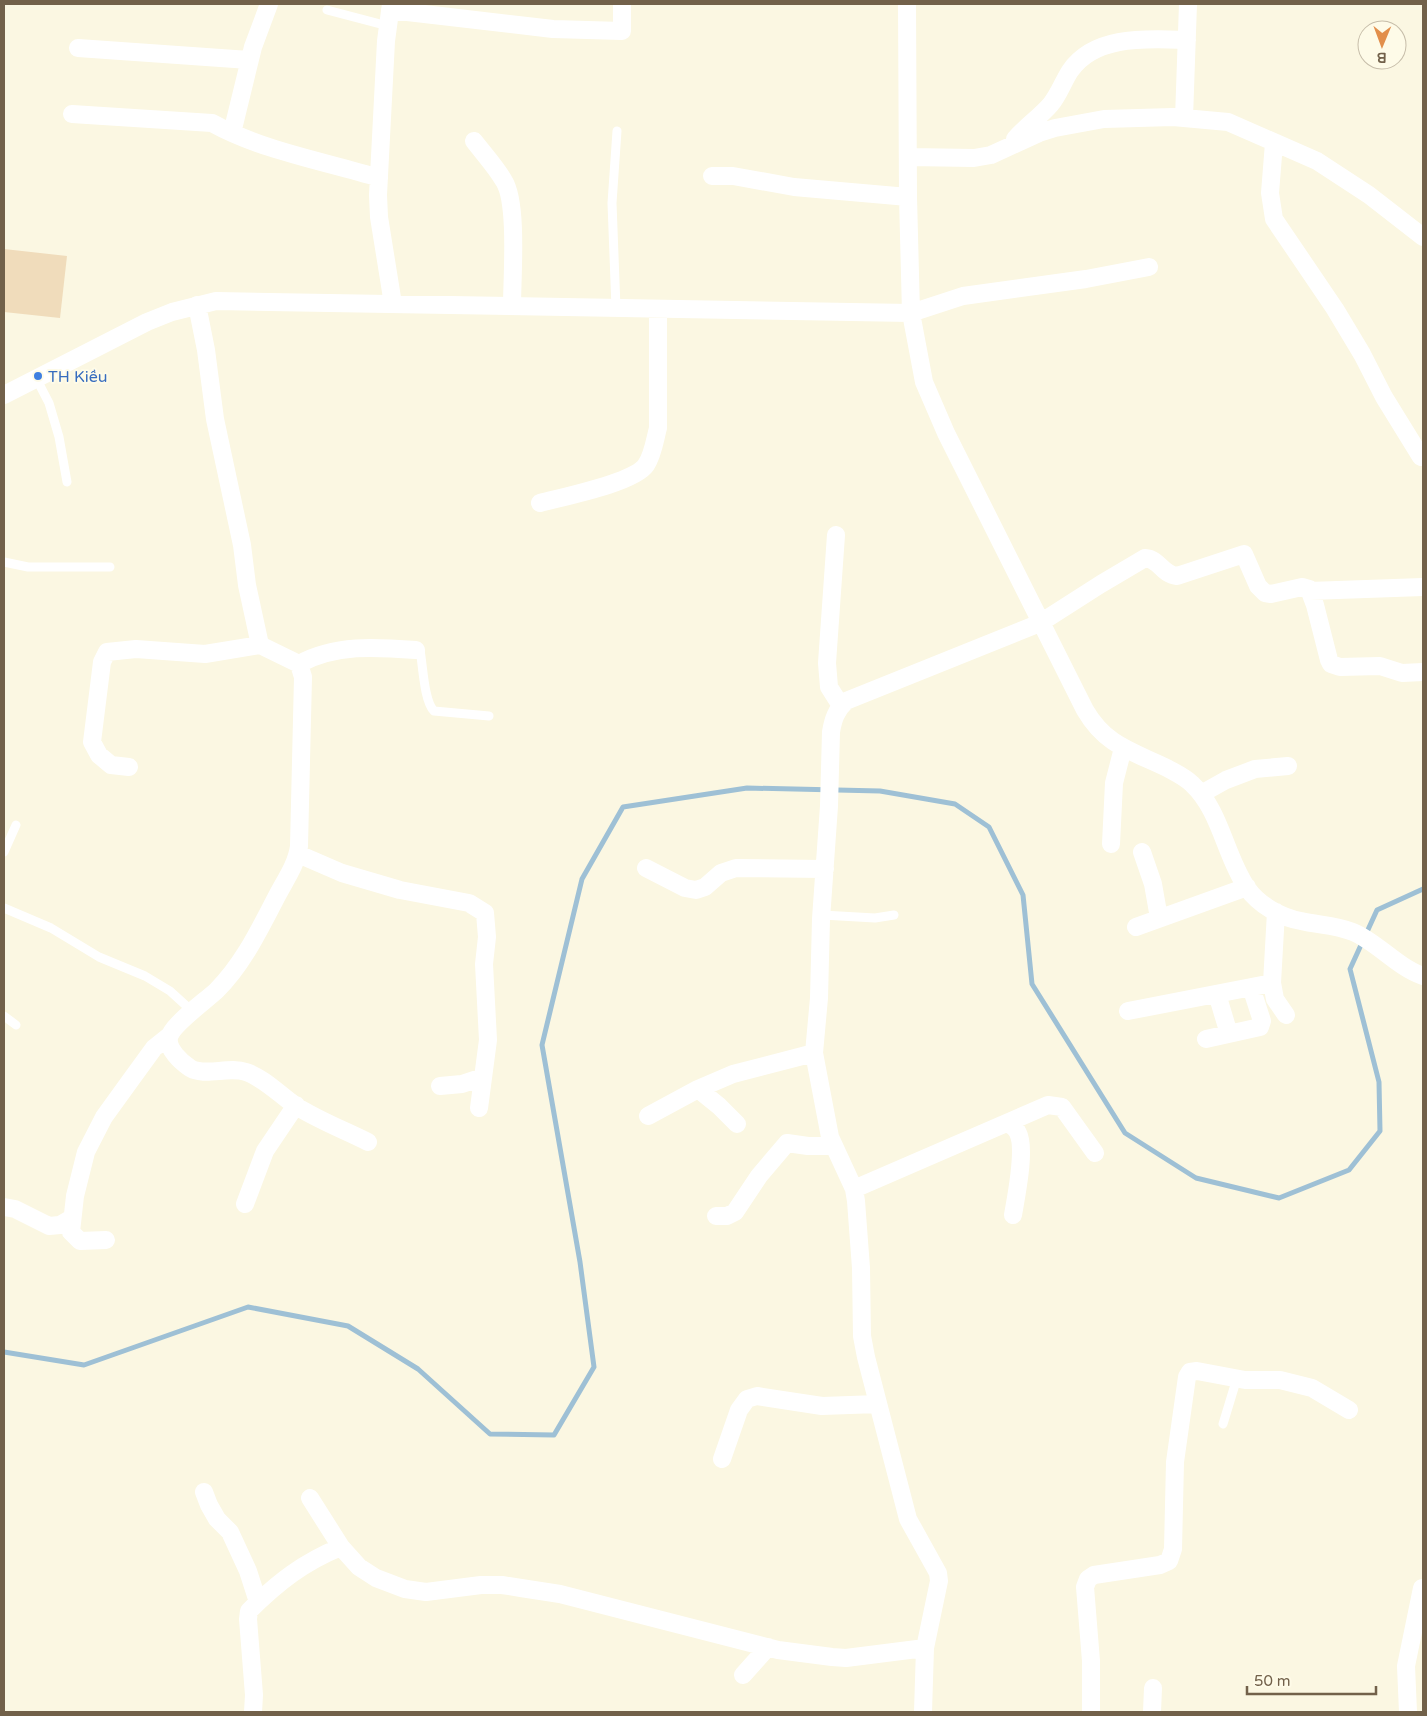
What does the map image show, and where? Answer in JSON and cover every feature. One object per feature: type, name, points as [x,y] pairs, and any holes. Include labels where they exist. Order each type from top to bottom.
[{"type":"street","points":[[232,133],[249,60],[269,4]]},
{"type":"street","points":[[393,304],[379,217],[378,178],[390,13],[554,29],[622,31],[622,4]]},
{"type":"street","points":[[907,4],[908,197],[912,313],[924,382],[936,413],[1093,724],[1103,734],[1123,748],[1186,778],[1201,794],[1214,816],[1239,875],[1254,896],[1276,912],[1300,921],[1344,929],[1354,933],[1404,966],[1423,976]]},
{"type":"street","points":[[1184,118],[1188,4]]},
{"type":"street","points":[[1007,148],[1051,104],[1071,70],[1095,50],[1108,44],[1141,39],[1187,40]]},
{"type":"street","points":[[78,48],[249,60]]},
{"type":"street","points":[[72,114],[212,123],[232,133],[281,150],[378,178]]},
{"type":"street","points":[[909,157],[974,158],[991,155],[1038,133],[1070,124],[1104,119],[1184,118],[1228,122],[1318,161],[1369,195],[1423,237]]},
{"type":"street","points":[[474,141],[505,182],[512,212],[512,306]]},
{"type":"street","points":[[1274,143],[1270,193],[1274,219],[1335,309],[1362,354],[1384,397],[1421,457]]},
{"type":"street","points":[[712,176],[733,176],[794,187],[908,197]]},
{"type":"street","points":[[4,395],[147,322],[172,312],[216,301],[912,313],[963,296],[1086,279],[1149,267]]},
{"type":"street","points":[[197,305],[206,350],[214,419],[242,545],[247,586],[260,645]]},
{"type":"street","points":[[540,503],[609,485],[637,473],[646,465],[658,428],[658,309]]},
{"type":"street","points":[[836,535],[827,663],[829,687],[841,706]]},
{"type":"street","points":[[923,1712],[925,1648],[939,1581],[938,1573],[908,1519],[866,1357],[862,1336],[862,1268],[854,1189],[830,1137],[814,1053],[819,998],[833,721],[846,701],[1040,622],[1146,558],[1154,560],[1169,576],[1177,576],[1244,554],[1258,586],[1264,593],[1271,594],[1302,587],[1309,591],[1423,587]]},
{"type":"street","points":[[1309,591],[1315,605],[1331,664],[1340,667],[1380,666],[1402,673],[1423,672]]},
{"type":"street","points":[[106,1240],[80,1241],[71,1232],[75,1196],[86,1152],[104,1117],[154,1048],[217,990],[241,961],[298,854],[303,677],[299,664],[260,645],[205,654],[136,649],[107,652],[102,662],[92,742],[99,755],[111,765],[129,768]]},
{"type":"street","points":[[299,664],[314,656],[346,649],[390,648],[416,650]]},
{"type":"street","points":[[1111,844],[1114,783],[1123,748]]},
{"type":"street","points":[[1201,794],[1226,780],[1255,769],[1288,766]]},
{"type":"street","points":[[1142,852],[1153,884],[1159,918]]},
{"type":"street","points":[[298,854],[342,873],[400,890],[469,903],[485,913],[487,937],[484,964],[488,1040],[479,1108]]},
{"type":"street","points":[[646,868],[685,888],[696,890],[705,887],[721,873],[736,868],[825,869]]},
{"type":"street","points":[[1136,927],[1246,887]]},
{"type":"street","points":[[1276,912],[1272,983],[1275,998],[1286,1016]]},
{"type":"street","points":[[1128,1011],[1272,983]]},
{"type":"street","points":[[1206,1039],[1262,1025],[1251,987]]},
{"type":"street","points":[[1217,994],[1228,1034]]},
{"type":"street","points":[[169,1036],[170,1046],[181,1061],[191,1069],[198,1071],[233,1070],[247,1072],[296,1105],[368,1142]]},
{"type":"street","points":[[648,1116],[698,1089],[733,1074],[814,1053]]},
{"type":"street","points":[[440,1086],[462,1084],[483,1077]]},
{"type":"street","points":[[698,1089],[737,1124]]},
{"type":"street","points":[[245,1204],[265,1150],[296,1105]]},
{"type":"street","points":[[854,1189],[1048,1105],[1062,1106],[1095,1153]]},
{"type":"street","points":[[1007,1123],[1013,1126],[1018,1133],[1021,1145],[1014,1215]]},
{"type":"street","points":[[716,1216],[727,1216],[735,1212],[759,1176],[787,1144],[834,1146]]},
{"type":"street","points":[[4,1207],[15,1209],[49,1226],[60,1225],[72,1218]]},
{"type":"street","points":[[1091,1712],[1091,1661],[1086,1587],[1088,1579],[1094,1575],[1160,1565],[1169,1561],[1173,1549],[1175,1462],[1187,1377],[1190,1372],[1197,1371],[1246,1380],[1280,1380],[1312,1388],[1349,1410]]},
{"type":"street","points":[[722,1459],[739,1410],[747,1399],[757,1396],[822,1406],[878,1404]]},
{"type":"street","points":[[204,1492],[217,1519],[230,1532],[248,1571],[258,1602]]},
{"type":"street","points":[[310,1498],[341,1547],[359,1567],[393,1586],[426,1592],[482,1585],[502,1585],[521,1588],[569,1597],[778,1650],[846,1658],[925,1648]]},
{"type":"street","points":[[253,1712],[254,1695],[249,1611],[297,1569],[341,1547]]},
{"type":"street","points":[[1408,1712],[1406,1666],[1422,1588]]},
{"type":"street","points":[[743,1675],[768,1647]]},
{"type":"street","points":[[1152,1712],[1153,1688]]},
{"type":"lane","points":[[327,10],[390,13]]},
{"type":"lane","points":[[616,308],[612,203],[617,131]]},
{"type":"lane","points":[[36,378],[49,403],[59,437],[67,482]]},
{"type":"lane","points":[[4,562],[28,567],[110,567]]},
{"type":"lane","points":[[416,650],[420,650],[430,707],[434,711],[489,716]]},
{"type":"lane","points":[[4,852],[16,825]]},
{"type":"lane","points":[[4,908],[52,928],[100,957],[151,980],[170,991],[192,1011]]},
{"type":"lane","points":[[822,915],[875,918],[894,915]]},
{"type":"lane","points":[[4,1016],[16,1025]]},
{"type":"lane","points":[[1223,1424],[1236,1378]]},
{"type":"building","points":[[4,249],[67,256],[60,318],[4,312]]},
{"type":"waterway","points":[[4,1352],[84,1365],[248,1307],[348,1326],[418,1369],[490,1434],[554,1435],[594,1367],[580,1262],[542,1045],[582,879],[623,807],[747,788],[880,791],[955,804],[989,827],[1023,895],[1032,984],[1125,1133],[1196,1178],[1279,1198],[1349,1170],[1380,1131],[1379,1082],[1350,969],[1377,910],[1423,889]]},
{"type":"place","name":"TH Kiều","points":[[38,376]]}]
